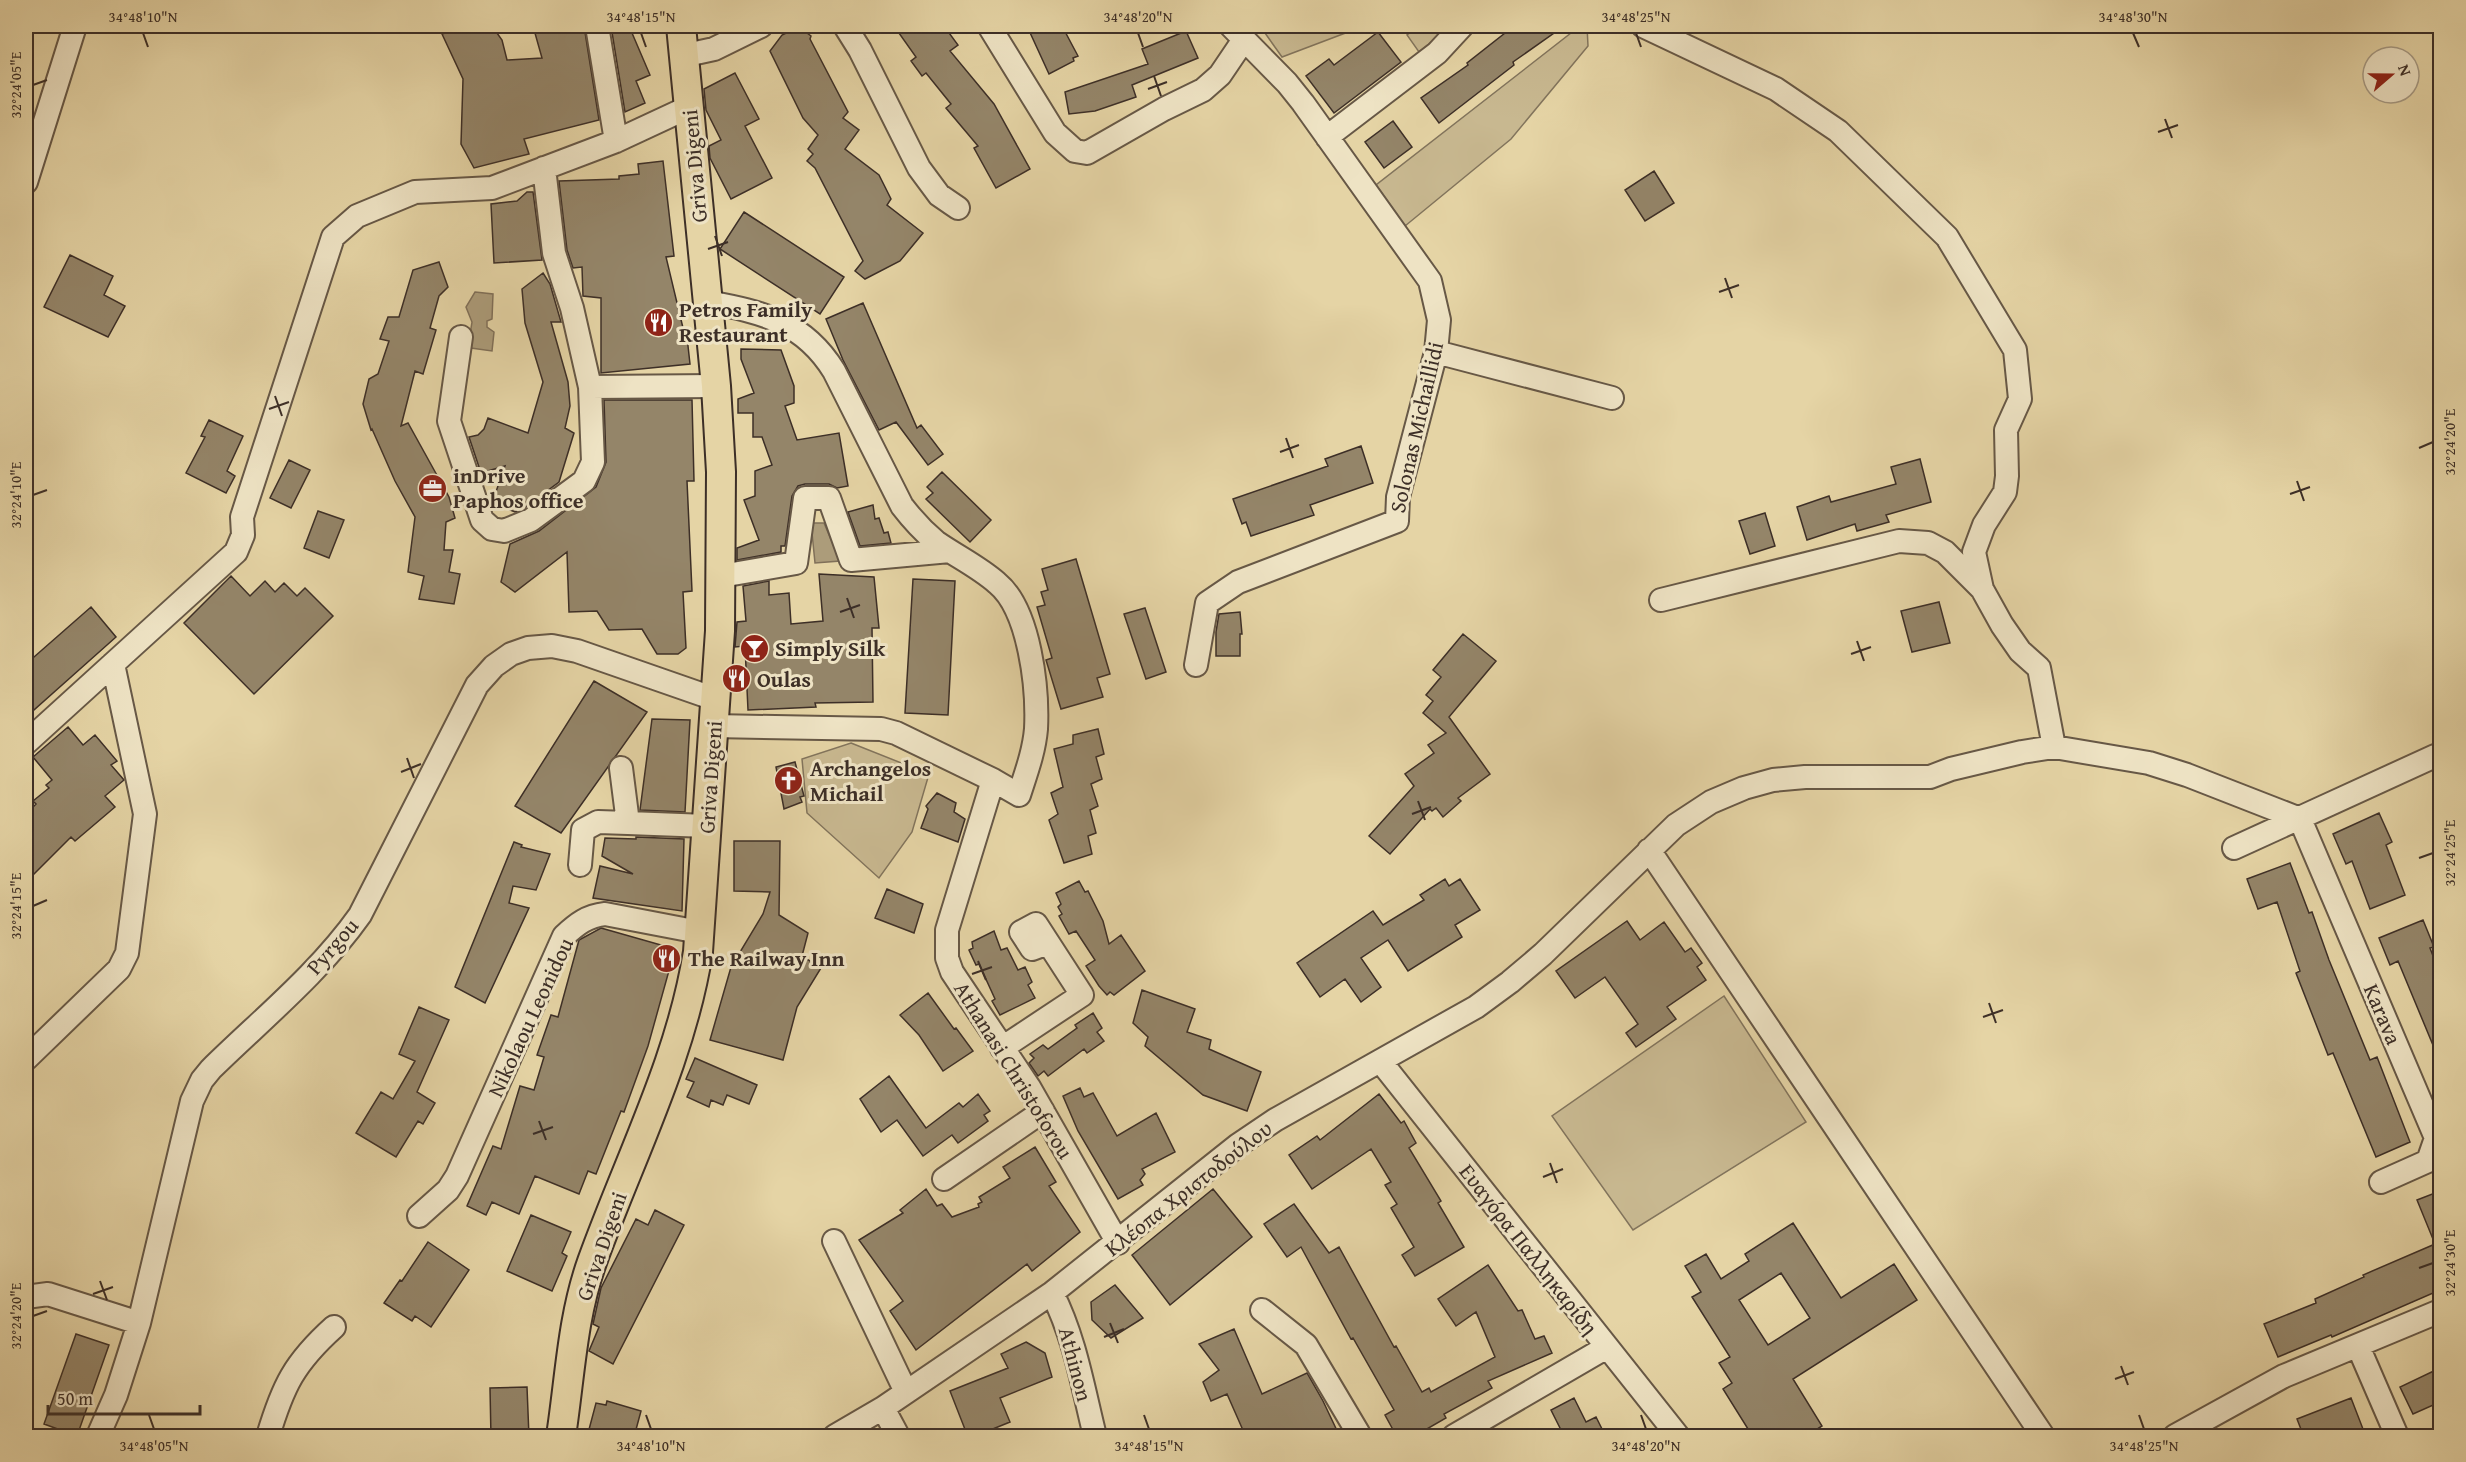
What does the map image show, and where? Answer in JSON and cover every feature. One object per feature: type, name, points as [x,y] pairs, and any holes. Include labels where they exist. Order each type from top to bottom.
[{"type":"main road","name":"Griva Digeni","points":[[561,1437],[582,1294],[656,1100],[681,1027],[694,973],[699,932],[721,576],[721,472],[716,386],[682,56],[681,26]]},
{"type":"street","points":[[26,182],[31,143],[75,26]]},
{"type":"street","points":[[597,26],[616,141]]},
{"type":"street","points":[[682,56],[714,50],[761,26]]},
{"type":"street","points":[[845,26],[860,50],[919,168],[939,195],[958,208]]},
{"type":"street","points":[[989,26],[1055,133],[1075,151],[1087,153],[1164,109],[1203,90],[1221,75],[1237,33]]},
{"type":"street","points":[[1327,137],[1437,53],[1462,26]]},
{"type":"street","points":[[1643,26],[1776,89],[1838,131],[1947,237],[2015,351],[2020,399],[2006,430],[2005,492],[1984,525],[1974,552],[1982,589],[2002,626],[2020,651],[2039,668],[2054,747]]},
{"type":"street","name":"Solonas Michaillidi","points":[[1196,665],[1207,603],[1238,582],[1397,521],[1398,497],[1436,352],[1439,320],[1430,281],[1287,83],[1237,33]]},
{"type":"street","points":[[26,743],[236,552],[243,535],[242,518],[333,237],[357,216],[415,192],[492,188],[616,141],[689,107]]},
{"type":"street","points":[[460,337],[449,421],[482,520],[492,529],[504,531],[531,520],[584,482],[592,462],[590,387],[572,308],[554,253],[544,168]]},
{"type":"street","points":[[708,302],[763,315],[798,330],[810,339],[834,371],[902,506],[917,525],[950,551],[998,583],[1008,594],[1025,633],[1034,683],[1036,729],[1032,759],[1019,795],[993,780]]},
{"type":"street","points":[[1436,352],[1612,398]]},
{"type":"street","points":[[590,387],[716,386]]},
{"type":"street","points":[[721,576],[796,563],[805,498],[829,498],[851,560],[950,551]]},
{"type":"street","points":[[1661,600],[1899,541],[1928,543],[1945,552],[1982,589]]},
{"type":"street","name":"Pyrgou","points":[[98,1437],[116,1395],[139,1323],[192,1101],[197,1089],[212,1069],[322,961],[354,922],[377,883],[477,685],[494,666],[511,654],[528,648],[552,646],[577,651],[714,713],[881,729],[896,733],[993,780]]},
{"type":"street","points":[[26,1059],[119,969],[127,954],[145,814],[112,664]]},
{"type":"street","name":"Κλέοπα Χριστοδούλου","points":[[835,1437],[884,1408],[1052,1293],[1238,1145],[1275,1120],[1476,1007],[1543,954],[1676,825],[1711,802],[1744,788],[1773,780],[1805,777],[1930,777],[1951,769],[2054,747],[2149,763],[2187,775],[2300,819]]},
{"type":"street","points":[[2234,848],[2435,756],[2440,756]]},
{"type":"street","points":[[621,768],[628,823]]},
{"type":"street","name":"Athanasi Christoforou","points":[[993,780],[947,930],[947,958],[952,972],[1043,1110],[1118,1242]]},
{"type":"street","name":"Karava","points":[[2300,819],[2436,1138],[2428,1161],[2380,1182]]},
{"type":"street","points":[[580,865],[583,831],[598,822],[707,826]]},
{"type":"street","points":[[1649,850],[2043,1437]]},
{"type":"street","name":"Nikolaou Leonidou","points":[[419,1216],[448,1190],[457,1176],[564,936],[578,923],[592,916],[605,914],[699,932]]},
{"type":"street","points":[[1002,1048],[1082,995],[1048,943]]},
{"type":"street","name":"Ευαγόρα Παλληκαρίδη","points":[[1381,1062],[1677,1437]]},
{"type":"street","points":[[944,1179],[1043,1110]]},
{"type":"street","points":[[834,1241],[906,1392]]},
{"type":"street","name":"Athinon","points":[[1052,1293],[1073,1345],[1095,1437]]},
{"type":"street","points":[[26,1297],[48,1294],[139,1323]]},
{"type":"street","points":[[1262,1310],[1306,1346],[1360,1437]]},
{"type":"street","points":[[2175,1437],[2284,1376],[2440,1311]]},
{"type":"street","points":[[268,1437],[277,1405],[292,1373],[312,1347],[334,1327]]},
{"type":"street","points":[[2358,1346],[2397,1437]]},
{"type":"street","points":[[1454,1437],[1479,1431],[1607,1347]]},
{"type":"street","points":[[884,1408],[898,1437]]},
{"type":"shaded area","points":[[1260,26],[1364,26],[1282,57]]},
{"type":"shaded area","points":[[1418,26],[1451,26],[1419,52],[1407,35]]},
{"type":"shaded area","points":[[1580,26],[1587,26],[1588,46],[1511,139],[1405,226],[1376,185]]},
{"type":"shaded area","points":[[475,292],[493,294],[492,319],[487,321],[487,327],[494,332],[492,351],[471,348],[469,341],[472,322],[466,307]]},
{"type":"shaded area","points":[[811,523],[824,523],[840,561],[815,563]]},
{"type":"shaded area","points":[[851,743],[929,774],[912,832],[879,878],[807,813],[802,759]]},
{"type":"shaded area","points":[[1724,996],[1806,1122],[1633,1230],[1552,1116]]},
{"type":"building","points":[[467,26],[492,26],[502,40],[507,60],[542,58],[533,26],[584,26],[599,120],[524,139],[529,154],[474,168],[461,144],[463,79],[442,34]]},
{"type":"building","points":[[611,26],[629,26],[650,75],[636,81],[645,103],[625,112]]},
{"type":"building","points":[[894,26],[944,26],[958,45],[950,51],[994,104],[1030,169],[996,188],[974,148],[978,146],[946,108],[951,104],[926,73],[922,76],[911,61],[916,57]]},
{"type":"building","points":[[1027,26],[1062,26],[1078,56],[1073,58],[1074,61],[1049,74]]},
{"type":"building","points":[[1514,26],[1564,26],[1513,62],[1514,65],[1439,123],[1421,98],[1468,65],[1467,63]]},
{"type":"building","points":[[799,27],[811,36],[810,39],[848,112],[843,118],[859,130],[845,149],[879,175],[891,199],[887,205],[923,233],[900,261],[865,279],[855,271],[863,261],[815,168],[807,161],[813,154],[808,149],[818,135],[803,118],[770,51],[782,35]]},
{"type":"building","points":[[1186,31],[1198,58],[1132,85],[1136,97],[1095,111],[1069,114],[1065,92],[1148,64],[1142,49]]},
{"type":"building","points":[[1378,32],[1401,62],[1334,113],[1306,76],[1329,59],[1334,65]]},
{"type":"building","points":[[735,73],[759,119],[745,126],[772,178],[731,199],[710,158],[709,146],[721,140],[706,110],[704,89]]},
{"type":"building","points":[[1393,121],[1412,147],[1384,168],[1365,142]]},
{"type":"building","points":[[663,161],[674,256],[666,257],[683,328],[686,328],[690,364],[601,373],[601,298],[583,296],[582,267],[573,268],[567,250],[559,181],[619,179],[619,176],[639,174],[638,164]]},
{"type":"building","points":[[1654,171],[1674,203],[1645,221],[1625,190]]},
{"type":"building","points":[[527,192],[533,192],[542,260],[494,263],[491,204],[517,201]]},
{"type":"building","points":[[744,212],[844,277],[820,314],[720,249]]},
{"type":"building","points":[[70,255],[113,276],[104,295],[125,306],[108,337],[44,307]]},
{"type":"building","points":[[439,262],[448,287],[439,296],[430,328],[436,330],[423,374],[415,371],[401,426],[408,423],[449,497],[455,518],[446,522],[444,550],[453,550],[449,572],[460,574],[454,604],[419,599],[424,576],[408,572],[415,517],[371,430],[363,404],[369,379],[378,374],[389,341],[380,339],[388,317],[399,317],[413,270]]},
{"type":"building","points":[[543,273],[550,284],[561,322],[551,322],[568,382],[570,406],[565,428],[574,433],[559,482],[515,512],[492,503],[505,466],[481,473],[469,437],[478,435],[484,429],[488,418],[528,433],[543,382],[525,323],[522,289]]},
{"type":"building","points":[[863,303],[917,428],[921,425],[943,454],[928,465],[896,422],[879,430],[843,360],[826,319]]},
{"type":"building","points":[[741,349],[781,350],[794,386],[794,403],[785,406],[797,440],[839,433],[848,486],[837,488],[829,484],[805,484],[798,486],[792,496],[785,546],[781,546],[781,552],[737,560],[737,548],[759,540],[744,500],[755,496],[755,471],[772,465],[762,437],[753,437],[753,413],[738,413],[738,399],[754,393],[741,359]]},
{"type":"building","points":[[604,400],[692,400],[694,481],[687,481],[692,591],[683,592],[686,648],[678,654],[657,654],[642,629],[609,630],[597,611],[569,612],[567,552],[515,592],[501,582],[510,544],[539,531],[596,487],[606,462]]},
{"type":"building","points":[[209,420],[243,436],[227,471],[235,476],[226,493],[186,473],[205,437],[201,436]]},
{"type":"building","points":[[1361,446],[1373,483],[1310,505],[1314,515],[1251,536],[1246,522],[1242,524],[1233,499],[1328,466],[1325,459]]},
{"type":"building","points":[[1920,459],[1931,502],[1886,515],[1889,522],[1857,531],[1855,524],[1807,540],[1797,507],[1829,496],[1831,502],[1896,484],[1891,467]]},
{"type":"building","points":[[289,460],[310,470],[291,508],[270,498]]},
{"type":"building","points":[[942,472],[991,520],[970,542],[926,499],[933,493],[927,487]]},
{"type":"building","points":[[873,505],[875,519],[879,518],[884,533],[888,532],[891,543],[860,546],[848,512]]},
{"type":"building","points":[[318,511],[344,520],[329,558],[304,548]]},
{"type":"building","points":[[1765,513],[1775,546],[1750,554],[1739,521]]},
{"type":"building","points":[[1076,559],[1110,674],[1097,678],[1103,697],[1061,709],[1046,660],[1052,658],[1037,607],[1045,605],[1041,592],[1048,590],[1042,569]]},
{"type":"building","points":[[819,574],[874,577],[879,628],[872,628],[873,702],[815,703],[816,707],[748,710],[745,646],[735,647],[737,622],[746,621],[743,586],[769,581],[769,595],[789,593],[791,624],[823,621]]},
{"type":"building","points":[[231,576],[250,596],[265,581],[275,592],[284,583],[297,596],[305,588],[333,616],[254,694],[184,623]]},
{"type":"building","points":[[913,579],[955,581],[948,715],[905,713]]},
{"type":"building","points":[[1939,602],[1950,643],[1912,652],[1901,611]]},
{"type":"building","points":[[91,607],[116,637],[26,717],[26,664]]},
{"type":"building","points":[[1145,608],[1166,672],[1146,679],[1124,614]]},
{"type":"building","points":[[1240,612],[1242,634],[1240,634],[1240,656],[1216,656],[1219,614]]},
{"type":"building","points":[[1463,634],[1496,661],[1449,717],[1490,774],[1458,798],[1461,801],[1443,817],[1436,808],[1432,811],[1430,809],[1390,854],[1369,836],[1414,786],[1405,774],[1434,753],[1428,745],[1446,733],[1423,713],[1433,701],[1426,695],[1441,677],[1433,670]]},
{"type":"building","points":[[594,681],[647,712],[561,833],[515,806]]},
{"type":"building","points":[[652,719],[690,720],[685,812],[640,810]]},
{"type":"building","points":[[68,727],[83,745],[95,735],[117,761],[111,765],[124,780],[105,796],[115,807],[75,841],[71,837],[26,882],[26,814],[36,804],[33,801],[49,788],[46,785],[52,780],[33,757]]},
{"type":"building","points":[[1098,729],[1104,754],[1096,757],[1102,779],[1091,784],[1098,806],[1090,810],[1096,833],[1088,836],[1092,854],[1064,863],[1049,820],[1058,814],[1051,793],[1063,787],[1054,749],[1073,744],[1073,735]]},
{"type":"building","name":"Archangelos Michail","points":[[795,762],[804,796],[800,797],[802,802],[784,809],[776,767]]},
{"type":"building","points":[[937,793],[956,803],[954,812],[965,819],[958,842],[921,828],[928,809],[926,806]]},
{"type":"building","points":[[2379,813],[2392,842],[2386,845],[2405,895],[2370,909],[2352,861],[2346,864],[2333,834]]},
{"type":"building","points":[[636,837],[684,839],[682,911],[593,898],[600,866],[633,874],[602,856],[605,838],[636,839]]},
{"type":"building","points":[[734,841],[780,841],[779,915],[808,933],[802,956],[821,968],[797,1007],[783,1060],[710,1040],[731,967],[763,914],[770,892],[734,891]]},
{"type":"building","points":[[514,842],[522,845],[521,847],[550,854],[536,890],[513,886],[509,903],[529,908],[485,1003],[455,987]]},
{"type":"building","points":[[2290,863],[2309,913],[2312,912],[2370,1060],[2377,1057],[2410,1142],[2376,1157],[2333,1053],[2328,1055],[2296,973],[2300,971],[2277,902],[2258,909],[2247,879]]},
{"type":"building","points":[[1445,879],[1449,886],[1460,879],[1480,910],[1455,925],[1462,937],[1408,971],[1388,940],[1361,958],[1381,987],[1361,1002],[1345,979],[1320,997],[1297,963],[1373,911],[1383,925],[1424,900],[1420,895]]},
{"type":"building","points":[[1079,881],[1085,892],[1088,891],[1103,921],[1109,944],[1121,935],[1145,971],[1114,995],[1110,992],[1107,995],[1099,986],[1086,966],[1095,960],[1076,931],[1069,934],[1059,916],[1062,914],[1058,907],[1061,904],[1056,893]]},
{"type":"building","points":[[887,889],[923,904],[914,933],[875,918]]},
{"type":"building","points":[[2423,920],[2434,947],[2430,948],[2440,974],[2440,1062],[2398,961],[2390,965],[2379,938]]},
{"type":"building","points":[[1627,921],[1640,940],[1664,922],[1685,952],[1691,948],[1702,963],[1697,967],[1706,980],[1667,1007],[1676,1019],[1636,1047],[1626,1033],[1638,1024],[1605,977],[1575,998],[1556,971]]},
{"type":"building","points":[[601,928],[675,949],[648,1046],[624,1112],[621,1111],[596,1174],[588,1171],[579,1194],[535,1176],[519,1214],[492,1202],[486,1215],[467,1206],[493,1146],[501,1149],[520,1086],[534,1090],[544,1057],[537,1055],[551,1015],[558,1017],[579,940]]},
{"type":"building","points":[[994,931],[1001,950],[1007,948],[1018,970],[1025,967],[1032,982],[1028,985],[1035,998],[1000,1015],[992,1001],[995,999],[979,964],[976,965],[969,950],[973,948],[972,942]]},
{"type":"building","points":[[1142,990],[1195,1009],[1187,1032],[1211,1040],[1209,1049],[1261,1072],[1247,1111],[1203,1095],[1145,1046],[1148,1037],[1133,1023]]},
{"type":"building","points":[[928,993],[973,1051],[943,1071],[919,1035],[900,1015]]},
{"type":"building","points":[[419,1007],[449,1020],[417,1092],[435,1103],[423,1124],[418,1121],[396,1157],[356,1133],[381,1092],[393,1099],[415,1061],[399,1054]]},
{"type":"building","points":[[1093,1013],[1102,1028],[1097,1032],[1104,1041],[1087,1053],[1084,1049],[1048,1076],[1044,1071],[1038,1076],[1029,1063],[1034,1058],[1030,1054],[1043,1045],[1048,1049],[1077,1028],[1075,1025]]},
{"type":"building","points":[[695,1058],[757,1085],[749,1104],[727,1095],[723,1105],[711,1100],[709,1107],[687,1097],[694,1082],[686,1079]]},
{"type":"building","points":[[889,1076],[926,1128],[959,1103],[963,1107],[978,1094],[990,1111],[984,1115],[988,1121],[958,1143],[952,1135],[923,1156],[897,1120],[881,1132],[860,1099]]},
{"type":"building","points":[[1080,1088],[1084,1097],[1093,1093],[1117,1136],[1156,1113],[1175,1152],[1142,1169],[1145,1174],[1140,1180],[1143,1185],[1118,1199],[1078,1131],[1063,1096]]},
{"type":"building","points":[[1379,1094],[1401,1123],[1404,1121],[1416,1143],[1409,1148],[1441,1201],[1438,1203],[1464,1247],[1415,1276],[1402,1255],[1414,1247],[1391,1208],[1397,1204],[1385,1185],[1391,1182],[1371,1149],[1312,1189],[1289,1155],[1317,1136],[1320,1140]]},
{"type":"building","points":[[1035,1147],[1056,1182],[1049,1186],[1080,1232],[1032,1271],[1027,1264],[916,1350],[890,1311],[903,1301],[859,1240],[903,1213],[900,1210],[926,1189],[937,1206],[942,1204],[952,1217],[979,1207],[978,1204],[982,1202],[979,1197],[1010,1178],[1003,1167]]},
{"type":"building","points":[[1213,1189],[1252,1237],[1170,1305],[1132,1255]]},
{"type":"building","points":[[2440,1191],[2440,1290],[2332,1337],[2331,1335],[2278,1357],[2264,1324],[2316,1303],[2315,1299],[2364,1277],[2363,1275],[2435,1244],[2417,1200]]},
{"type":"building","points":[[1294,1204],[1329,1253],[1339,1247],[1394,1347],[1396,1346],[1422,1392],[1429,1388],[1431,1392],[1495,1357],[1476,1312],[1456,1326],[1438,1299],[1488,1265],[1518,1311],[1522,1310],[1535,1339],[1544,1336],[1552,1353],[1488,1381],[1492,1388],[1444,1414],[1446,1418],[1413,1437],[1397,1437],[1385,1415],[1394,1410],[1353,1338],[1351,1339],[1301,1247],[1287,1257],[1264,1224]]},
{"type":"building","points":[[655,1210],[684,1225],[613,1364],[589,1351],[599,1327],[593,1324],[601,1288],[636,1219],[648,1225]]},
{"type":"building","points":[[531,1215],[571,1232],[562,1253],[567,1256],[552,1291],[507,1271]]},
{"type":"building","points":[[1793,1223],[1841,1298],[1894,1264],[1917,1300],[1793,1379],[1822,1426],[1805,1437],[1753,1437],[1723,1389],[1732,1383],[1719,1363],[1730,1357],[1692,1297],[1701,1292],[1685,1266],[1706,1254],[1721,1279],[1749,1261],[1745,1254]],"holes":[[[1781,1273],[1810,1318],[1768,1345],[1739,1300]]]},
{"type":"building","points":[[428,1242],[469,1270],[431,1327],[415,1316],[412,1321],[384,1303]]},
{"type":"building","points":[[1115,1285],[1143,1318],[1111,1338],[1092,1320],[1091,1302]]},
{"type":"building","points":[[1234,1329],[1262,1394],[1307,1373],[1340,1437],[1246,1437],[1227,1394],[1211,1401],[1203,1382],[1219,1370],[1199,1344]]},
{"type":"building","points":[[76,1334],[109,1345],[77,1436],[44,1424]]},
{"type":"building","points":[[1026,1342],[1045,1353],[1052,1377],[1000,1398],[1010,1422],[968,1437],[950,1391],[1008,1368],[1001,1354]]},
{"type":"building","points":[[2440,1368],[2440,1402],[2413,1414],[2400,1387]]},
{"type":"building","points":[[527,1387],[529,1437],[491,1437],[490,1388]]},
{"type":"building","points":[[1574,1398],[1586,1422],[1596,1417],[1606,1437],[1559,1437],[1563,1434],[1551,1410]]},
{"type":"building","points":[[2351,1398],[2363,1429],[2344,1437],[2304,1437],[2297,1419]]},
{"type":"building","points":[[607,1401],[641,1411],[634,1437],[587,1437],[596,1403],[606,1405]]},
{"type":"place","name":"Petros Family Restaurant","points":[[658,322]]},
{"type":"place","name":"inDrive Paphos office","points":[[432,488]]},
{"type":"place","name":"Simply Silk","points":[[754,648]]},
{"type":"place","name":"Oulas","points":[[736,679]]},
{"type":"place","name":"Archangelos Michail","points":[[789,781]]},
{"type":"place","name":"The Railway Inn","points":[[667,958]]}]
